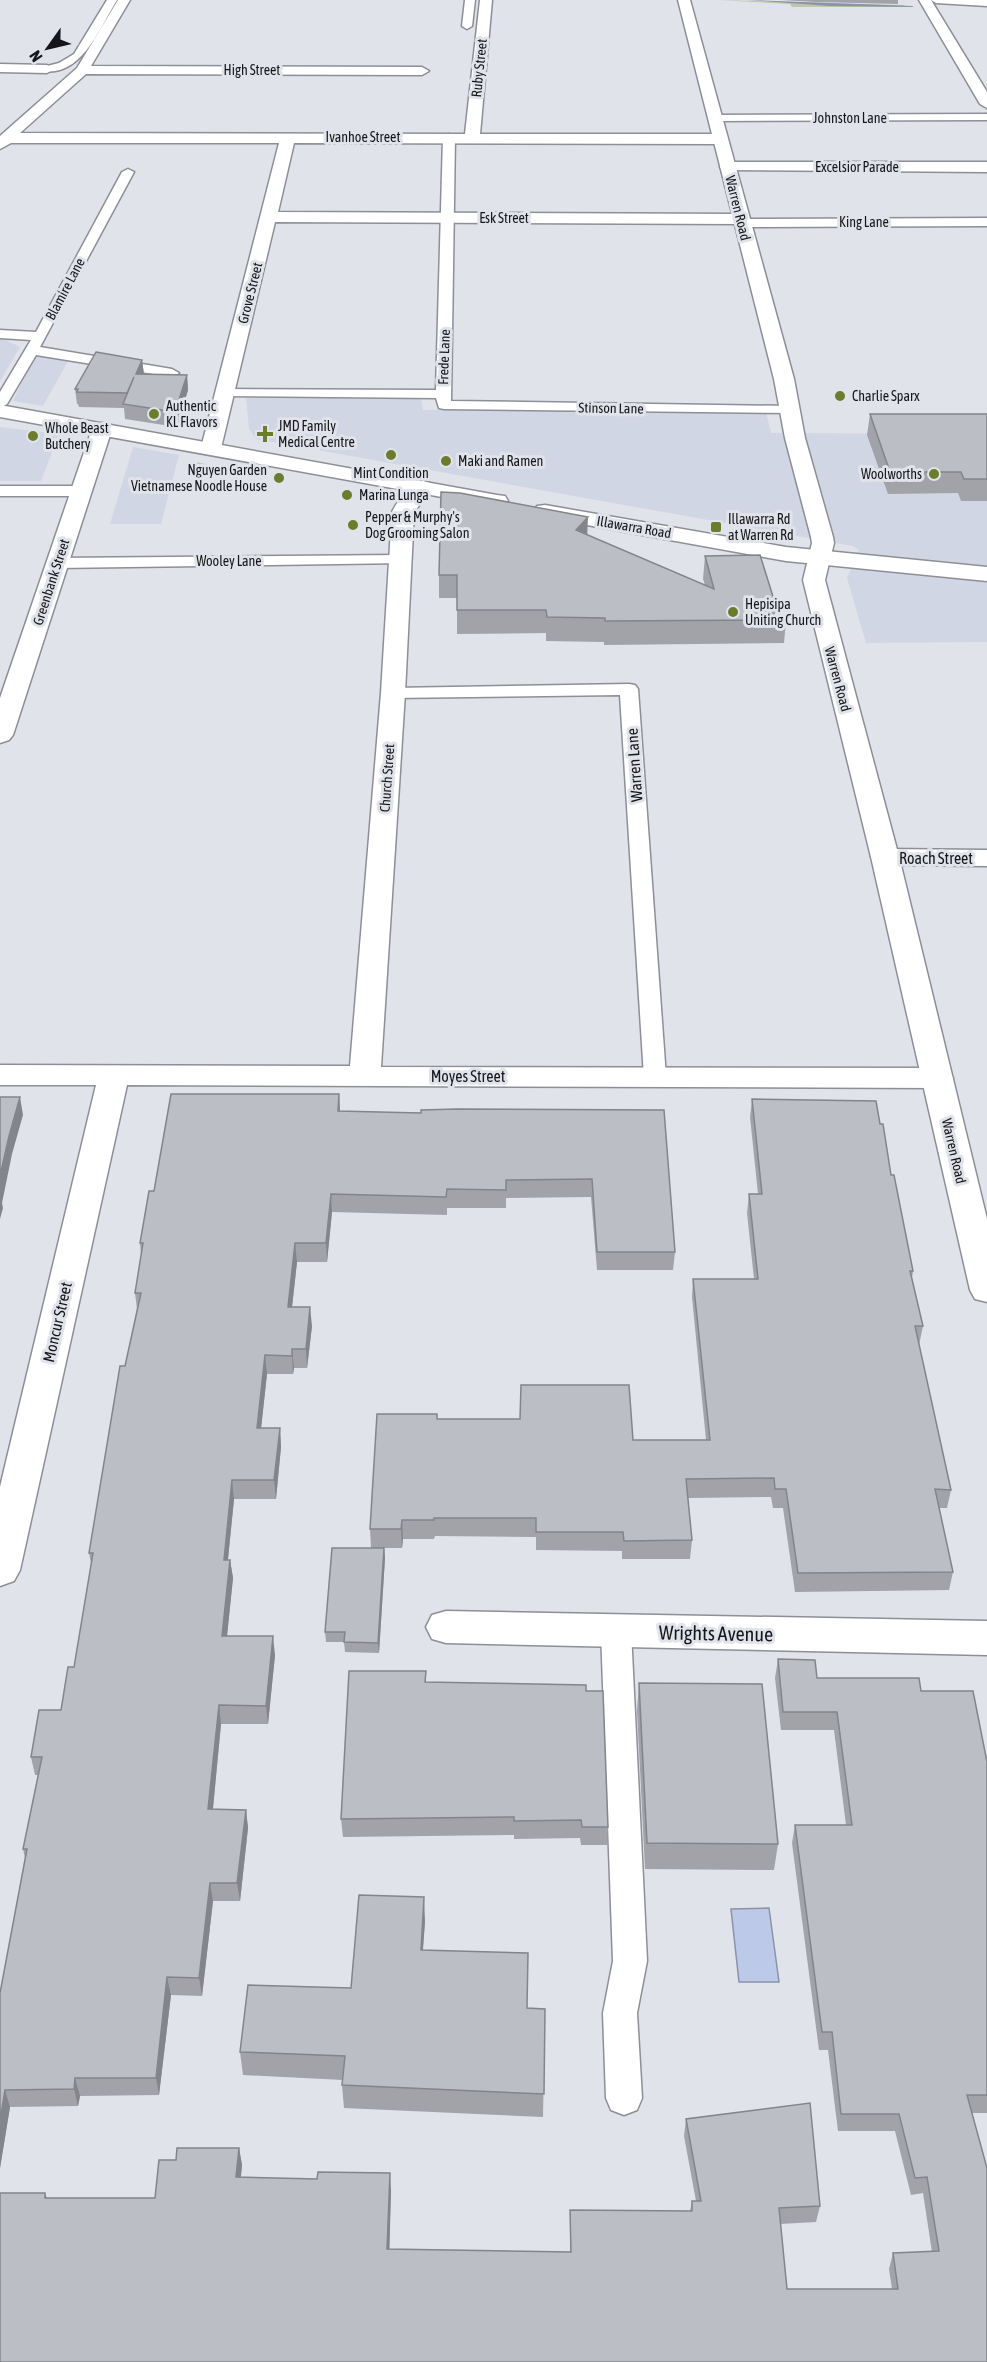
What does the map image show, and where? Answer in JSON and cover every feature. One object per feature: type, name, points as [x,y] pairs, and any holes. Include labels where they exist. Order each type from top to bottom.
[{"type":"street","points":[[3,141],[82,70],[124,0]]},
{"type":"street","name":"Ruby Street","points":[[472,137],[486,0]]},
{"type":"street","name":"Warren Road","points":[[684,0],[740,221],[784,379],[789,410],[822,537],[823,543],[814,580],[885,857],[987,1290]]},
{"type":"street","points":[[925,0],[987,104]]},
{"type":"street","points":[[0,68],[47,69]]},
{"type":"street","name":"High Street","points":[[82,70],[422,71]]},
{"type":"street","name":"Ivanhoe Street","points":[[3,141],[449,137],[719,139]]},
{"type":"street","name":"Grove Street","points":[[211,448],[288,138]]},
{"type":"street","name":"Excelsior Parade","points":[[728,167],[987,167]]},
{"type":"street","name":"Esk Street","points":[[268,217],[740,221]]},
{"type":"street","name":"Illawarra Road","points":[[0,411],[818,558],[987,574]]},
{"type":"street","name":"Greenbank Street","points":[[0,735],[102,429]]},
{"type":"street","name":"Church Street","points":[[365,1076],[393,693],[403,512],[409,501],[423,487]]},
{"type":"street","name":"Roach Street","points":[[885,857],[987,858]]},
{"type":"street","name":"Moyes Street","points":[[0,1075],[937,1078]]},
{"type":"street","name":"Moncur Street","points":[[0,1570],[114,1075]]},
{"type":"street","name":"Wrights Avenue","points":[[446,1627],[987,1638]]},
{"type":"lane","points":[[47,69],[63,65],[78,56],[112,0]]},
{"type":"lane","points":[[467,26],[470,0]]},
{"type":"lane","points":[[936,0],[987,3]]},
{"type":"lane","name":"Johnston Lane","points":[[714,118],[987,117]]},
{"type":"lane","name":"Frede Lane","points":[[225,393],[443,394],[449,218],[449,137]]},
{"type":"lane","name":"Blamire Lane","points":[[0,404],[40,336],[128,172]]},
{"type":"lane","name":"King Lane","points":[[740,221],[987,222]]},
{"type":"lane","points":[[0,334],[40,336]]},
{"type":"lane","points":[[31,350],[172,373]]},
{"type":"lane","name":"Stinson Lane","points":[[443,394],[444,405],[789,410]]},
{"type":"lane","points":[[0,491],[81,491]]},
{"type":"lane","name":"Wooley Lane","points":[[57,563],[400,560]]},
{"type":"lane","name":"Warren Lane","points":[[393,693],[629,689],[655,1077]]},
{"type":"lane","points":[[616,1630],[630,1961],[620,2013],[624,2098]]},
{"type":"shaded area","points":[[0,337],[20,347],[0,381]]},
{"type":"shaded area","points":[[35,355],[68,361],[43,406],[13,401]]},
{"type":"shaded area","points":[[421,397],[423,410],[766,412],[771,433],[987,434],[987,642],[866,643],[847,578],[859,550],[853,546],[256,439],[249,429],[246,398]]},
{"type":"shaded area","points":[[0,427],[59,434],[41,481],[0,481]]},
{"type":"shaded area","points":[[133,447],[179,455],[161,524],[110,524]]},
{"type":"green space","points":[[717,0],[904,5],[906,7],[792,7],[790,4]]},
{"type":"green space","points":[[195,462],[252,473],[209,477]]},
{"type":"water","points":[[769,1908],[779,1982],[739,1982],[731,1909]]},
{"type":"building","points":[[96,352],[142,360],[136,374],[187,375],[175,412],[123,404],[134,377],[127,393],[77,392],[78,389],[75,389]]},
{"type":"building","points":[[870,414],[987,414],[987,479],[964,479],[961,472],[890,472]]},
{"type":"building","points":[[441,492],[460,493],[588,517],[576,530],[714,589],[705,556],[760,555],[776,606],[754,606],[786,620],[605,621],[605,618],[547,617],[546,610],[457,610],[457,575],[439,575]]},
{"type":"building","points":[[171,1094],[339,1094],[338,1111],[421,1113],[421,1110],[457,1109],[664,1110],[675,1252],[597,1252],[592,1179],[506,1180],[506,1190],[447,1189],[446,1197],[331,1194],[326,1243],[295,1243],[288,1307],[310,1307],[306,1349],[292,1349],[292,1356],[265,1355],[257,1428],[280,1428],[274,1480],[232,1480],[224,1560],[230,1560],[222,1636],[273,1636],[266,1706],[219,1705],[208,1809],[246,1810],[237,1883],[210,1883],[199,1978],[167,1977],[156,2078],[75,2078],[74,2089],[5,2090],[0,2120],[0,1993],[27,1849],[23,1849],[42,1757],[31,1757],[39,1710],[61,1710],[68,1667],[74,1667],[93,1553],[89,1553],[120,1366],[125,1366],[141,1293],[135,1293],[143,1243],[140,1243],[149,1191],[154,1191]]},
{"type":"building","points":[[0,1097],[20,1097],[0,1176]]},
{"type":"building","points":[[752,1099],[876,1101],[880,1124],[883,1124],[891,1175],[894,1175],[913,1271],[910,1271],[923,1326],[915,1326],[951,1490],[935,1489],[953,1572],[798,1573],[786,1489],[775,1489],[774,1478],[686,1479],[692,1540],[624,1541],[623,1532],[536,1532],[536,1518],[402,1520],[401,1529],[370,1529],[377,1414],[437,1414],[437,1419],[520,1419],[521,1385],[629,1385],[633,1440],[710,1440],[693,1279],[758,1279],[749,1194],[762,1194]]},
{"type":"building","points":[[332,1548],[384,1548],[378,1643],[344,1642],[345,1632],[325,1632]]},
{"type":"building","points":[[778,1659],[815,1660],[817,1678],[919,1678],[921,1691],[973,1691],[987,1762],[987,2095],[967,2095],[987,2168],[987,2362],[0,2362],[0,2193],[45,2193],[45,2198],[155,2198],[159,2160],[176,2160],[177,2148],[239,2148],[236,2177],[317,2179],[318,2172],[390,2173],[387,2249],[571,2252],[570,2210],[692,2211],[692,2201],[701,2201],[686,2119],[810,2103],[820,2206],[779,2208],[787,2289],[898,2289],[893,2253],[939,2251],[927,2177],[915,2178],[899,2114],[841,2114],[832,2032],[822,2032],[795,1825],[852,1825],[837,1712],[783,1712]]},
{"type":"building","points":[[349,1671],[426,1671],[425,1682],[586,1685],[586,1691],[603,1691],[608,1827],[582,1827],[581,1820],[514,1821],[514,1817],[341,1819]]},
{"type":"building","points":[[639,1683],[762,1684],[778,1844],[647,1843]]},
{"type":"building","points":[[359,1895],[424,1897],[421,1950],[528,1953],[527,2008],[545,2009],[544,2094],[342,2085],[345,2056],[240,2052],[248,1985],[351,1988]]},
{"type":"waterway","points":[[749,0],[912,7]]},
{"type":"waterway","points":[[961,6],[987,5]]},
{"type":"place","name":"Charlie Sparx","points":[[840,396]]},
{"type":"place","name":"Authentic KL Flavors","points":[[154,414]]},
{"type":"place","name":"JMD Family Medical Centre","points":[[265,434]]},
{"type":"place","name":"Whole Beast Butchery","points":[[33,436]]},
{"type":"place","name":"Mint Condition","points":[[391,455]]},
{"type":"place","name":"Maki and Ramen","points":[[446,461]]},
{"type":"place","name":"Woolworths","points":[[934,474]]},
{"type":"place","name":"Nguyen Garden Vietnamese Noodle House","points":[[279,478]]},
{"type":"place","name":"Marina Lunga","points":[[347,495]]},
{"type":"place","name":"Pepper & Murphy's Dog Grooming Salon","points":[[353,525]]},
{"type":"place","name":"Illawarra Rd at Warren Rd","points":[[716,527]]},
{"type":"place","name":"Hepisipa Uniting Church","points":[[733,612]]}]
